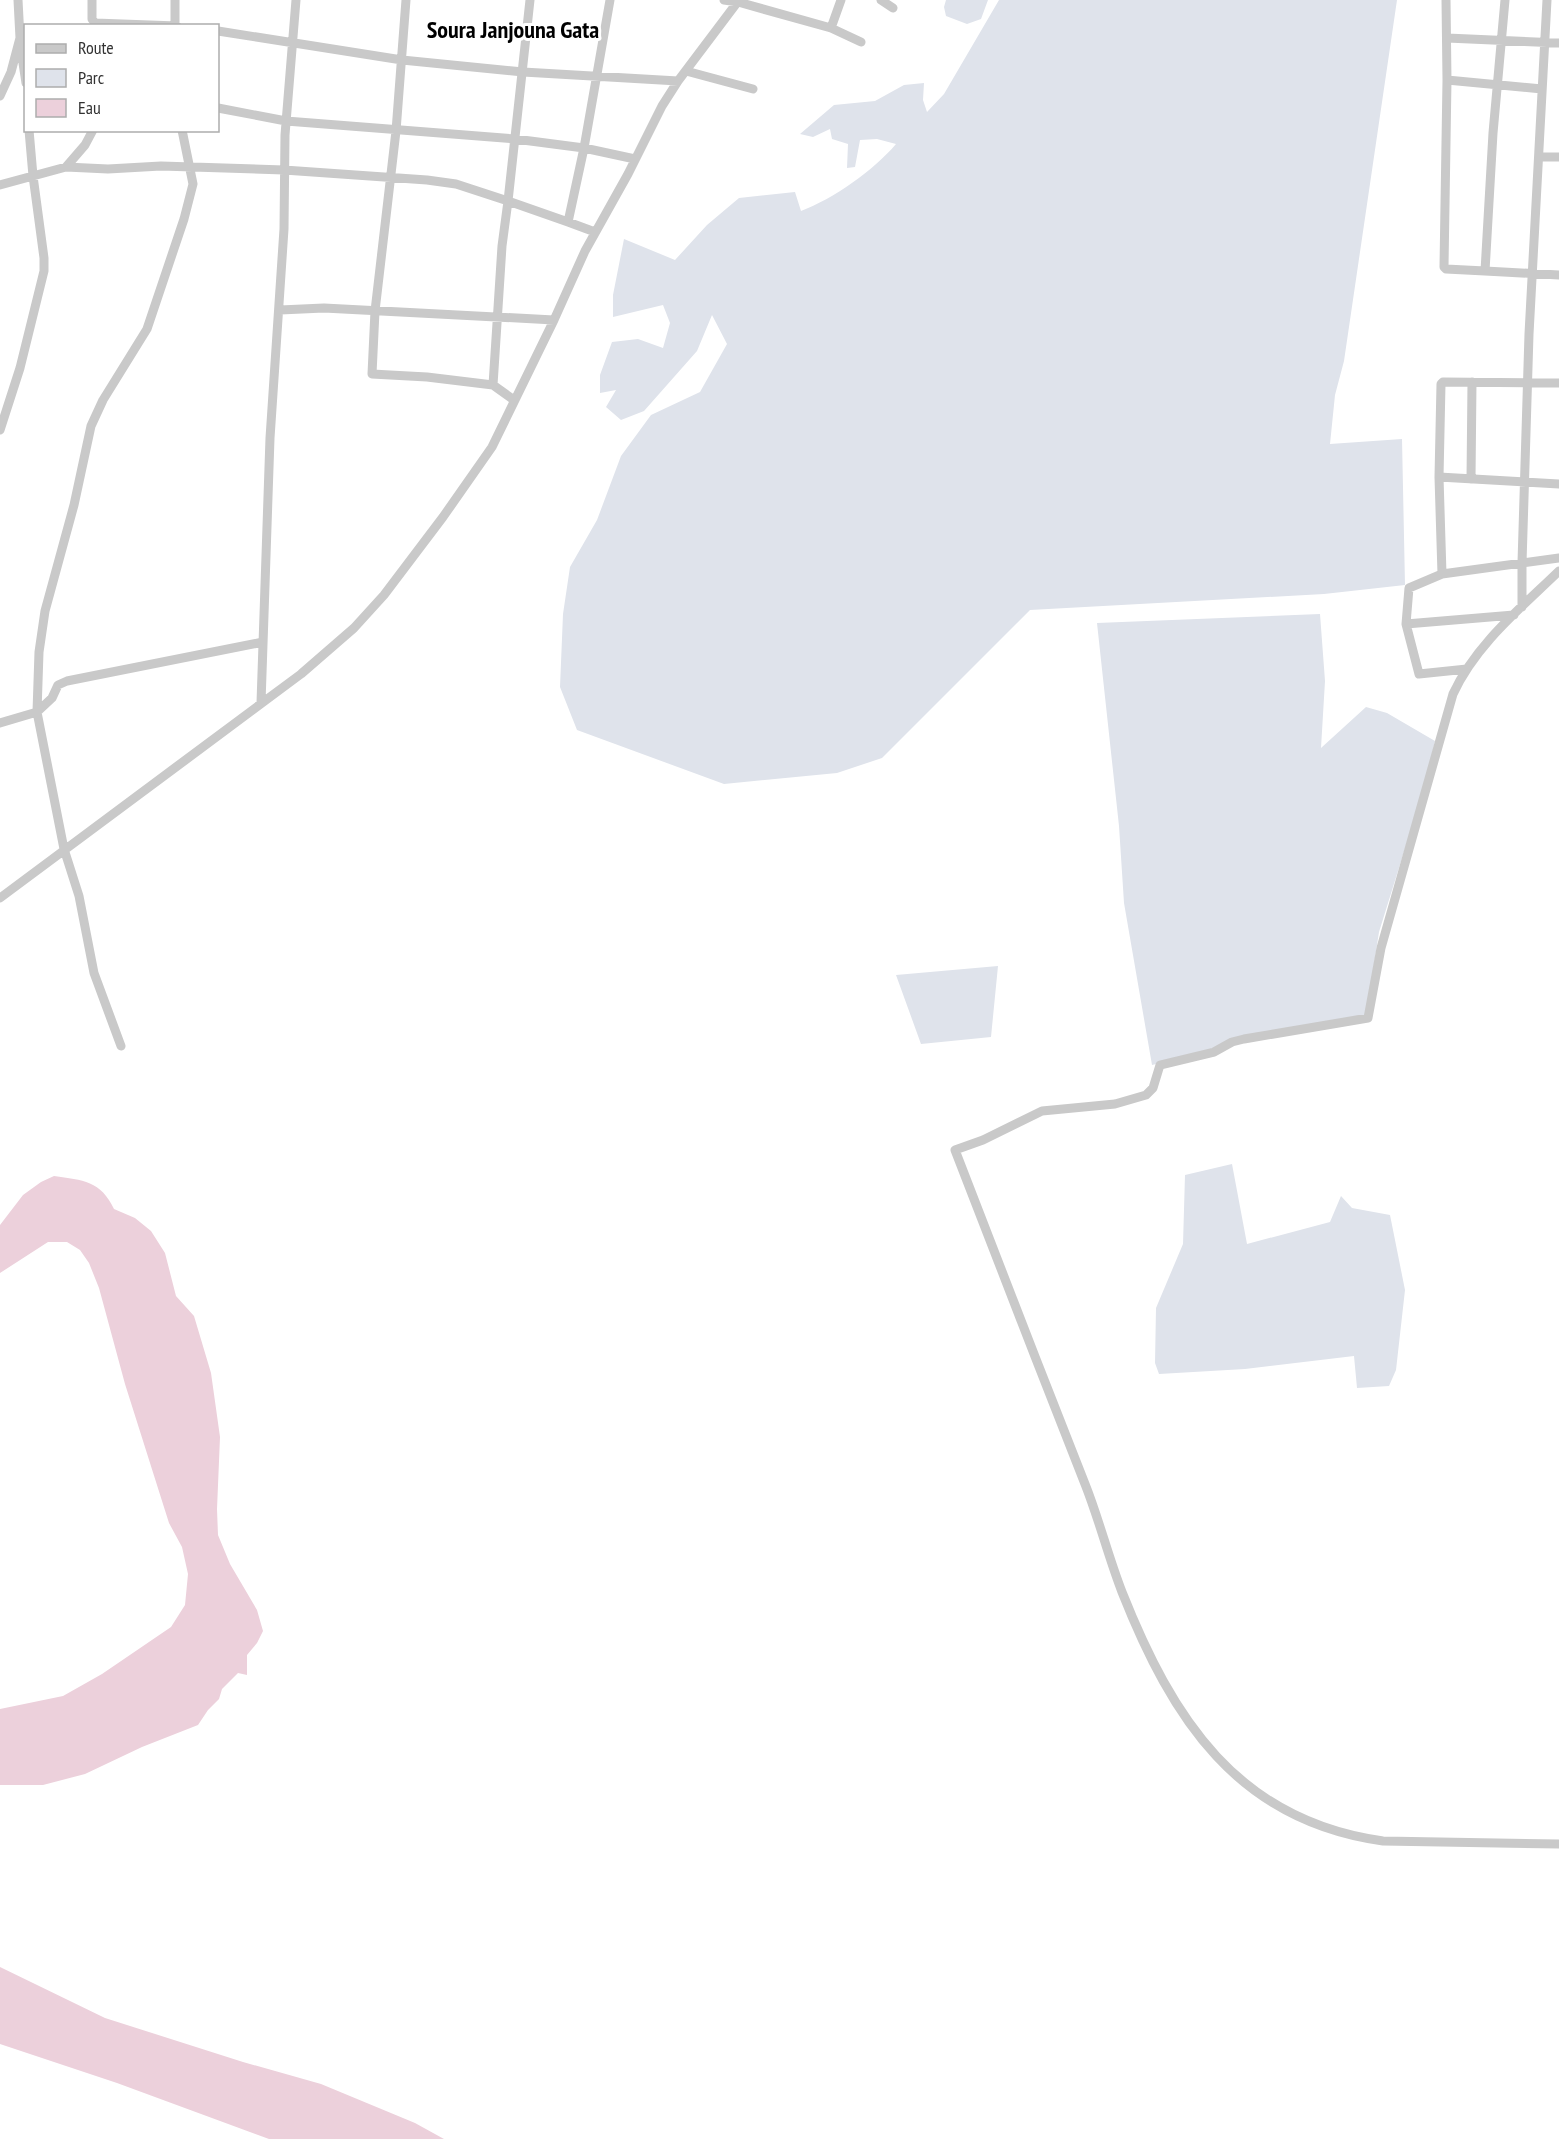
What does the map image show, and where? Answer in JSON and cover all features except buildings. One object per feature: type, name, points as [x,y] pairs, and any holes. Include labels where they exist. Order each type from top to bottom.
[{"type":"street","points":[[18,0],[24,67]]},
{"type":"street","points":[[92,0],[92,22],[127,24]]},
{"type":"street","points":[[175,24],[176,0]]},
{"type":"street","points":[[261,703],[270,438],[285,217],[286,121],[296,0]]},
{"type":"street","points":[[406,0],[396,131],[375,311],[372,374],[427,377],[493,385],[514,400]]},
{"type":"street","points":[[493,385],[502,246],[530,0]]},
{"type":"street","points":[[568,222],[584,148],[610,0]]},
{"type":"street","points":[[724,0],[739,1],[831,28],[861,42]]},
{"type":"street","points":[[831,28],[841,0]]},
{"type":"street","points":[[881,0],[893,8]]},
{"type":"street","points":[[1446,0],[1444,267],[1446,269],[1559,275]]},
{"type":"street","points":[[1485,271],[1505,0]]},
{"type":"street","points":[[1522,607],[1532,273],[1547,0]]},
{"type":"street","points":[[0,898],[323,656],[354,628],[384,595],[484,460],[554,321],[595,232],[657,115],[678,81],[739,1]]},
{"type":"street","points":[[513,29],[527,30]]},
{"type":"street","points":[[219,31],[402,60],[523,72],[678,81]]},
{"type":"street","points":[[0,96],[11,72],[20,38]]},
{"type":"street","points":[[1447,38],[1559,43]]},
{"type":"street","points":[[686,71],[719,82],[753,88]]},
{"type":"street","points":[[1447,80],[1542,89]]},
{"type":"street","points":[[219,108],[286,121],[515,139],[584,148],[635,159]]},
{"type":"street","points":[[0,430],[20,368],[44,271],[29,132]]},
{"type":"street","points":[[66,167],[85,145],[92,132]]},
{"type":"street","points":[[121,1046],[94,974],[79,896],[64,849],[36,712],[42,629],[74,505],[91,426],[103,399],[147,329],[184,219],[193,184],[182,132]]},
{"type":"street","points":[[1539,157],[1559,157]]},
{"type":"street","points":[[0,185],[66,167],[108,169],[161,166],[390,178],[456,184],[595,232]]},
{"type":"street","points":[[280,310],[324,308],[554,321]]},
{"type":"street","points":[[1442,574],[1439,477],[1440,387],[1443,382],[1559,383]]},
{"type":"street","points":[[1471,479],[1472,382]]},
{"type":"street","points":[[1439,477],[1559,484]]},
{"type":"street","points":[[1467,669],[1419,674],[1406,624],[1409,588],[1442,574],[1559,558]]},
{"type":"street","points":[[1559,571],[1491,638],[1467,669],[1453,694],[1381,948],[1368,1018],[1244,1039],[1232,1042],[1214,1052],[1162,1064],[1153,1089],[1146,1095],[1115,1104],[1085,1109],[1042,1111],[983,1140],[955,1150],[1090,1497],[1122,1591],[1154,1663],[1186,1718],[1204,1743],[1235,1776],[1258,1794],[1296,1817],[1354,1835],[1383,1841],[1559,1844]]},
{"type":"street","points":[[1406,624],[1514,615]]},
{"type":"street","points":[[0,723],[36,712],[52,698],[58,685],[67,681],[262,642]]},
{"type":"green space","points":[[946,0],[988,0],[981,19],[967,24],[946,16],[944,7]]},
{"type":"green space","points":[[999,0],[1397,0],[1344,361],[1335,395],[1330,444],[1402,439],[1405,585],[1324,594],[1030,610],[882,758],[837,773],[724,784],[577,730],[560,687],[563,614],[570,567],[597,520],[621,456],[651,415],[700,392],[727,344],[712,315],[697,351],[644,411],[621,420],[606,407],[616,390],[600,393],[600,375],[612,342],[638,339],[663,348],[670,323],[663,305],[613,317],[613,295],[624,239],[675,260],[707,225],[739,198],[795,192],[801,211],[839,191],[876,164],[896,144],[877,139],[860,140],[855,167],[847,168],[848,144],[832,139],[830,129],[813,137],[800,134],[834,105],[875,101],[904,85],[924,83],[923,100],[927,112],[944,94]]},
{"type":"green space","points":[[1320,614],[1325,681],[1321,748],[1366,707],[1387,713],[1435,741],[1425,784],[1379,932],[1366,1016],[1229,1040],[1219,1049],[1152,1065],[1124,903],[1119,826],[1097,623]]},
{"type":"green space","points":[[998,966],[991,1037],[921,1044],[896,975]]},
{"type":"green space","points":[[1232,1164],[1247,1244],[1330,1222],[1341,1196],[1352,1208],[1390,1215],[1405,1290],[1396,1370],[1389,1386],[1357,1388],[1354,1356],[1245,1369],[1159,1374],[1155,1363],[1156,1308],[1183,1244],[1185,1175]]},
{"type":"water","points":[[54,1176],[82,1181],[97,1187],[114,1209],[135,1218],[151,1231],[165,1253],[176,1296],[194,1316],[211,1373],[220,1437],[218,1535],[230,1564],[257,1610],[263,1631],[247,1655],[247,1675],[238,1673],[222,1689],[219,1699],[198,1725],[142,1747],[85,1774],[43,1785],[0,1785],[0,1709],[63,1696],[102,1674],[171,1627],[185,1605],[188,1574],[182,1547],[169,1523],[125,1384],[99,1288],[89,1263],[80,1250],[67,1242],[48,1242],[0,1273],[0,1225],[23,1195]]},
{"type":"water","points":[[0,1967],[105,2018],[321,2084],[415,2123],[444,2139],[269,2139],[117,2083],[0,2044]]},
{"type":"district","name":"Soura Janjouna Gata","points":[[513,29]]}]
